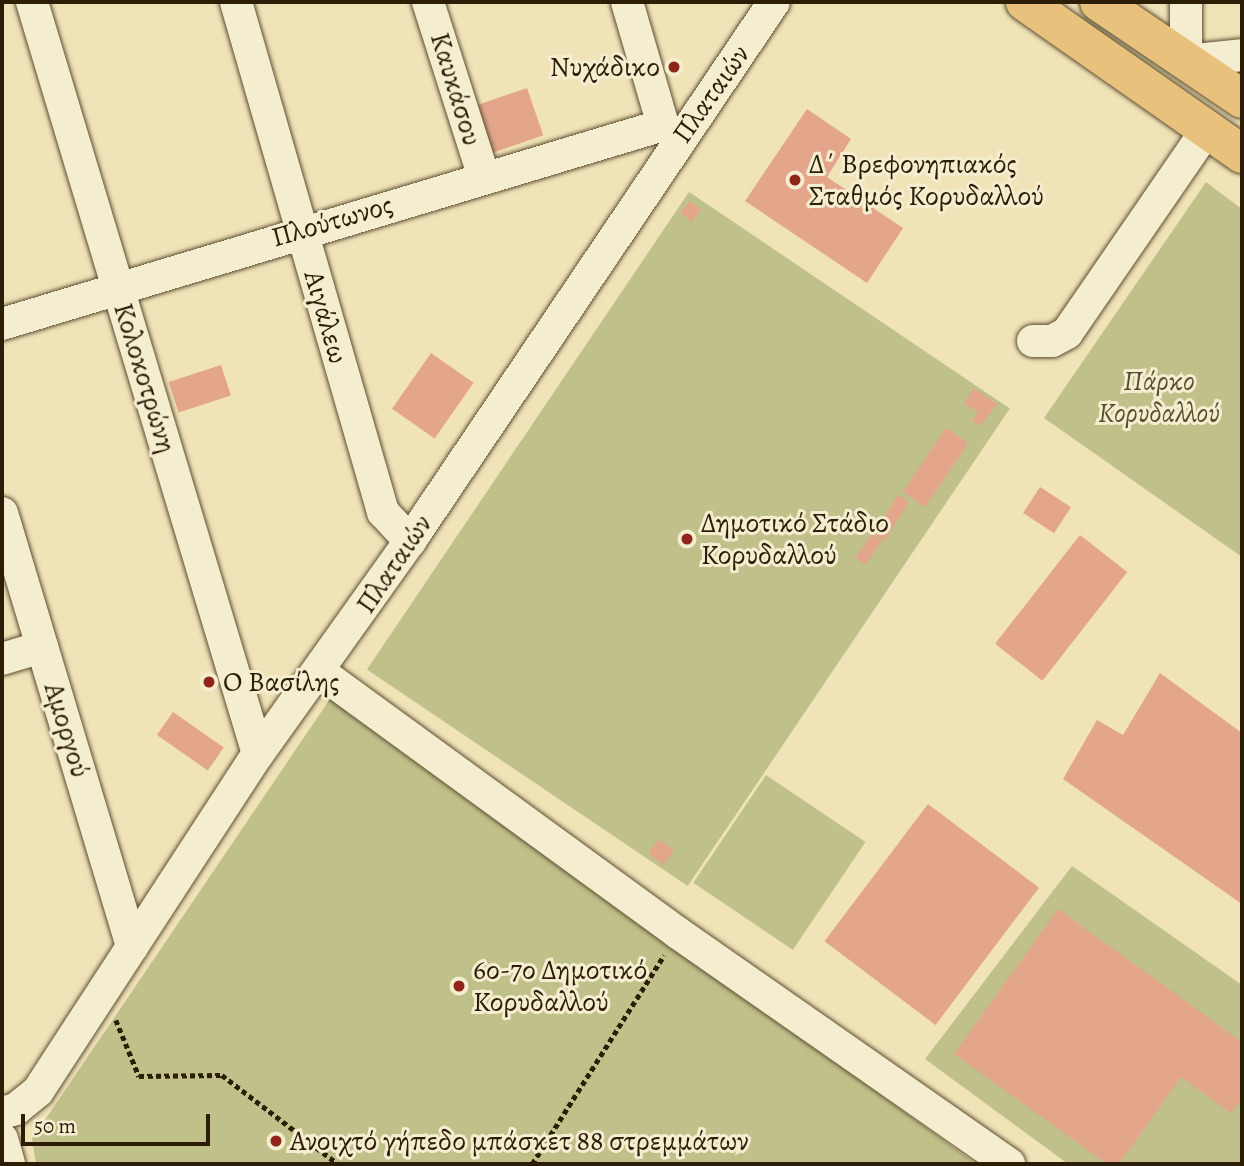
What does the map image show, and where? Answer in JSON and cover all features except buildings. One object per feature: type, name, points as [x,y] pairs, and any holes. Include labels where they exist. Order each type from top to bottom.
[{"type":"main road","points":[[1025,2],[1242,154]]},
{"type":"main road","points":[[1099,2],[1242,99]]},
{"type":"street","name":"Κολοκοτρώνη","points":[[32,2],[258,754]]},
{"type":"street","name":"Αιγάλεω","points":[[236,2],[383,512],[410,541]]},
{"type":"street","name":"Καυκάσου","points":[[428,2],[484,177]]},
{"type":"street","points":[[627,2],[672,131]]},
{"type":"street","name":"Πλαταιών","points":[[2,1112],[16,1109],[38,1091],[258,754],[320,672],[410,541],[672,131],[774,2]]},
{"type":"street","points":[[1186,2],[1186,61],[1242,55]]},
{"type":"street","points":[[1033,341],[1052,341],[1067,333],[1207,129]]},
{"type":"street","name":"Πλούτωνος","points":[[2,324],[117,285],[484,177],[672,131]]},
{"type":"street","name":"Αμοργού","points":[[2,513],[132,947]]},
{"type":"street","points":[[2,659],[42,647]]},
{"type":"street","points":[[320,672],[678,933],[1009,1164]]},
{"type":"street","points":[[2,1139],[9,1164]]},
{"type":"path","points":[[532,1164],[678,933]]},
{"type":"path","points":[[104,989],[139,1076],[222,1075],[338,1164]]},
{"type":"green space","name":"Πάρκο Κορυδαλλού","points":[[1206,182],[1242,209],[1242,557],[1044,418]]},
{"type":"green space","name":"Δημοτικό Στάδιο Κορυδαλλού","points":[[689,192],[1010,408],[688,886],[367,670]]},
{"type":"green space","points":[[332,696],[976,1164],[36,1164],[32,1139]]},
{"type":"green space","points":[[766,775],[865,842],[793,950],[693,883]]},
{"type":"green space","points":[[1072,866],[1242,985],[1242,1164],[1068,1164],[925,1059]]},
{"type":"place","name":"Νυχάδικο","points":[[674,67]]},
{"type":"place","name":"Δ΄ Βρεφονηπιακός Σταθμός Κορυδαλλού","points":[[795,180]]},
{"type":"place","name":"Δημοτικό Στάδιο Κορυδαλλού","points":[[687,539]]},
{"type":"place","name":"Ο Βασίλης","points":[[209,682]]},
{"type":"place","name":"6ο-7ο Δημοτικό Κορυδαλλού","points":[[459,986]]},
{"type":"place","name":"Ανοιχτό γήπεδο μπάσκετ 88 στρεμμάτων","points":[[276,1141]]}]
